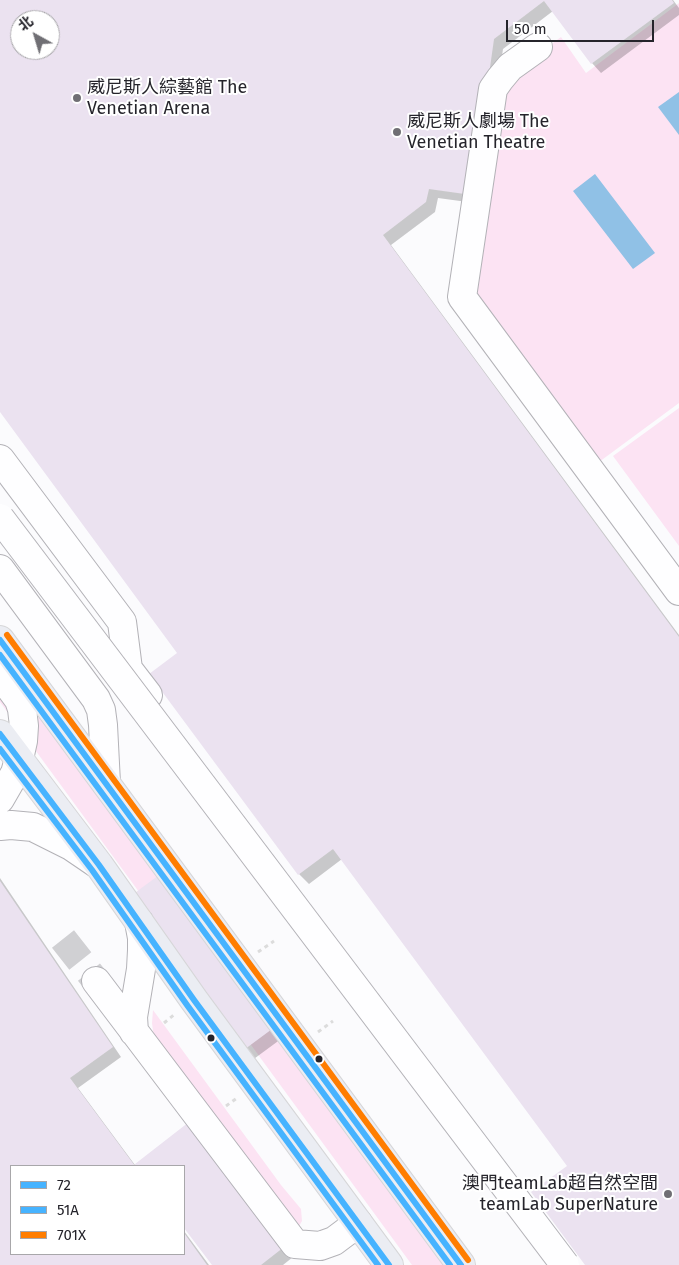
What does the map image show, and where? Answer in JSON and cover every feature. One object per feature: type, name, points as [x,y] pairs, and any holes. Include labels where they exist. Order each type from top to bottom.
[{"type":"main road","points":[[0,640],[460,1265]]},
{"type":"main road","points":[[0,734],[99,865],[194,1000],[358,1223],[381,1262]]},
{"type":"street","points":[[538,47],[510,68],[493,89],[462,297],[679,591]]},
{"type":"street","points":[[0,459],[122,622],[128,669],[536,1208],[542,1223],[548,1265]]},
{"type":"street","points":[[0,518],[565,1265]]},
{"type":"street","points":[[0,569],[96,699],[101,710],[103,725],[106,783]]},
{"type":"street","points":[[0,674],[19,700],[24,726],[23,741],[15,773],[0,799]]},
{"type":"street","points":[[0,826],[33,827],[71,846],[99,865]]},
{"type":"street","points":[[134,1032],[133,1017],[141,969],[142,950],[139,922]]},
{"type":"street","points":[[96,981],[295,1244],[327,1255],[334,1241],[358,1223]]},
{"type":"shaded area","points":[[679,3],[679,403],[599,462],[474,292],[499,103],[519,68],[561,37],[586,73]]},
{"type":"shaded area","points":[[679,408],[679,546],[613,456]]},
{"type":"shaded area","points":[[0,660],[445,1265],[412,1265],[0,702]]},
{"type":"shaded area","points":[[153,1010],[281,1185],[301,1209],[302,1221],[295,1233],[155,1045],[152,1023]]},
{"type":"water","points":[[679,92],[679,135],[658,107]]},
{"type":"water","points":[[595,174],[655,253],[633,269],[573,191]]},
{"type":"building","points":[[0,0],[672,0],[674,3],[591,64],[544,1],[494,39],[472,195],[429,189],[426,202],[383,235],[679,637],[679,1265],[585,1265],[531,1192],[567,1166],[333,849],[298,875],[149,674],[177,653],[0,412]]},
{"type":"building","points":[[178,861],[291,1015],[237,1055],[124,901]]},
{"type":"building","points":[[0,881],[113,1047],[70,1078],[134,1165],[10,1165],[10,1255],[185,1255],[185,1234],[207,1265],[0,1265]]},
{"type":"building","points":[[189,1122],[284,1247],[261,1265],[212,1265],[185,1229],[185,1165],[135,1164]]},
{"type":"tunnel","points":[[63,939],[96,981]]},
{"type":"transit line","name":"701X","points":[[7,635],[468,1260]]},
{"type":"transit line","name":"72","points":[[0,640],[461,1265]]},
{"type":"transit line","name":"51A","points":[[0,655],[450,1265]]},
{"type":"transit line","name":"72","points":[[0,734],[99,865],[194,1000],[389,1265]]},
{"type":"transit line","name":"51A","points":[[0,749],[92,870],[187,1005],[378,1265]]},
{"type":"place","name":"威尼斯人綜藝館 The Venetian Arena","points":[[77,98]]},
{"type":"place","name":"威尼斯人劇場 The Venetian Theatre","points":[[397,132]]},
{"type":"place","name":"澳門teamLab超自然空間 teamLab SuperNature","points":[[668,1194]]}]
